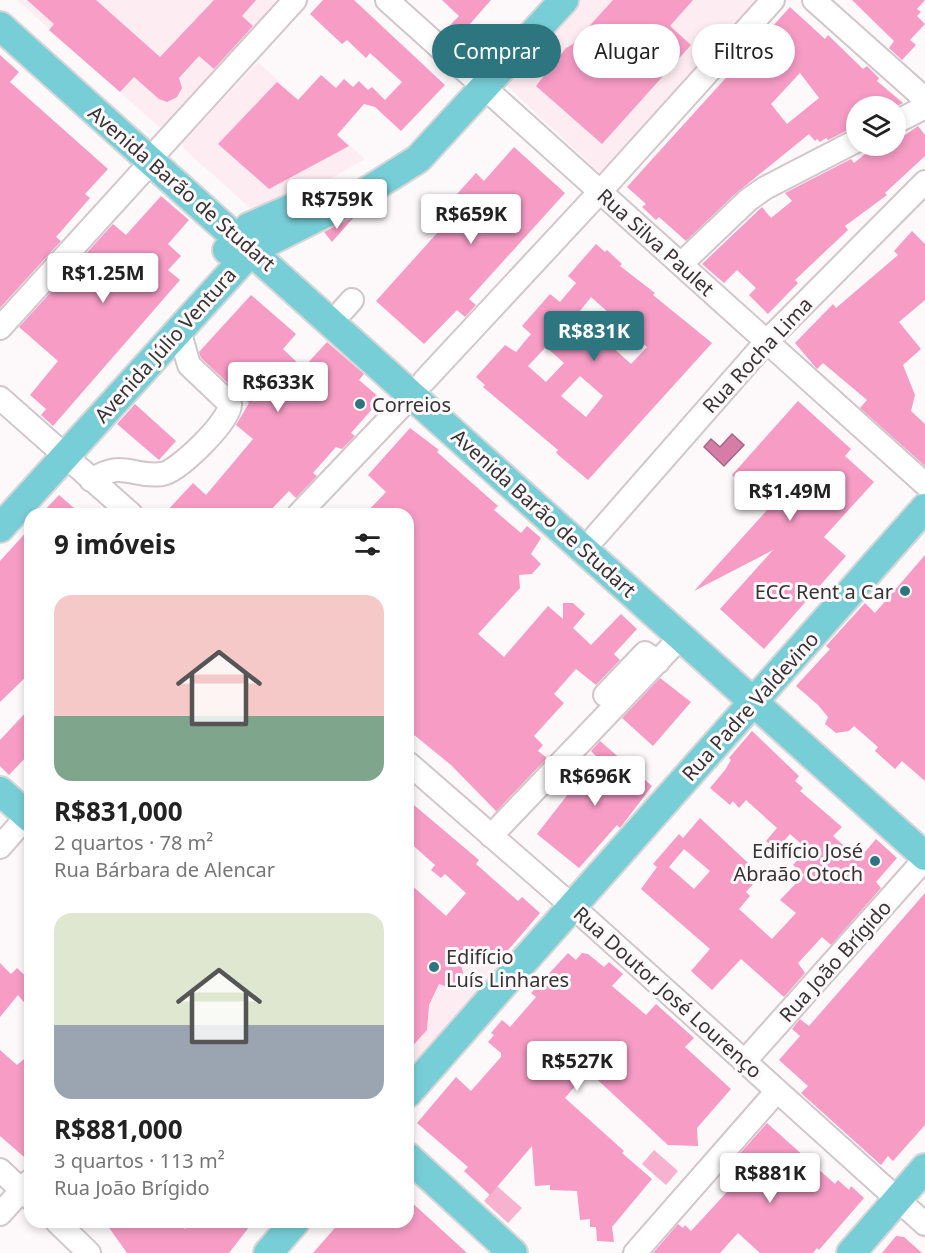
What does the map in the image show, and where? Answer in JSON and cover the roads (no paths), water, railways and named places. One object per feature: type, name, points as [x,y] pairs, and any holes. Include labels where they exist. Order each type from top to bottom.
[{"type":"main road","name":"Avenida Júlio Ventura","points":[[0,528],[58,450],[252,239],[361,195],[418,159],[539,0]]},
{"type":"main road","name":"Avenida Júlio Ventura","points":[[477,82],[564,0]]},
{"type":"main road","name":"Avenida Barão de Studart","points":[[0,3],[156,155]]},
{"type":"main road","name":"Avenida Barão de Studart","points":[[0,26],[156,155],[252,239],[418,388],[681,637],[761,695],[925,830]]},
{"type":"main road","name":"Avenida Barão de Studart","points":[[252,239],[347,305],[418,388],[596,536],[925,858]]},
{"type":"main road","name":"Avenida Júlio Ventura","points":[[0,501],[58,450],[151,360],[252,239]]},
{"type":"main road","name":"Rua Padre Valdevino","points":[[414,1086],[571,905],[761,695],[925,508]]},
{"type":"main road","points":[[0,791],[24,812]]},
{"type":"main road","points":[[414,1162],[513,1253]]},
{"type":"main road","points":[[851,1253],[925,1168]]},
{"type":"main road","points":[[268,1253],[290,1228]]},
{"type":"street","points":[[0,328],[296,0]]},
{"type":"street","name":"Rua Silva Paulet","points":[[387,0],[925,484]]},
{"type":"street","points":[[305,508],[600,192],[773,0]]},
{"type":"street","points":[[814,0],[925,99]]},
{"type":"street","points":[[906,117],[925,107]]},
{"type":"street","points":[[681,264],[748,200],[765,188],[846,146]]},
{"type":"street","name":"Rua Rocha Lima","points":[[596,536],[766,342],[925,182]]},
{"type":"street","points":[[92,480],[109,469],[163,474],[177,468],[227,417],[230,404],[189,365],[178,330]]},
{"type":"street","points":[[151,360],[189,365]]},
{"type":"street","points":[[0,398],[124,508]]},
{"type":"street","points":[[492,836],[606,716],[598,709],[597,704],[643,654],[648,654],[658,662],[681,637]]},
{"type":"street","name":"Rua Doutor José Lourenço","points":[[414,768],[571,905],[925,1224]]},
{"type":"street","points":[[0,847],[24,821]]},
{"type":"street","name":"Rua João Brígido","points":[[744,1062],[925,858]]},
{"type":"street","points":[[635,1253],[777,1091]]},
{"type":"street","points":[[0,1170],[24,1188]]},
{"type":"street","points":[[0,1214],[24,1193]]},
{"type":"street","points":[[63,1228],[89,1253]]},
{"type":"place","name":"Correios","points":[[360,404]]},
{"type":"place","name":"ECC Rent a Car","points":[[905,591]]},
{"type":"place","name":"Edifício José Abraão Otoch","points":[[875,861]]},
{"type":"place","name":"Edifício Luís Linhares","points":[[434,967]]}]
